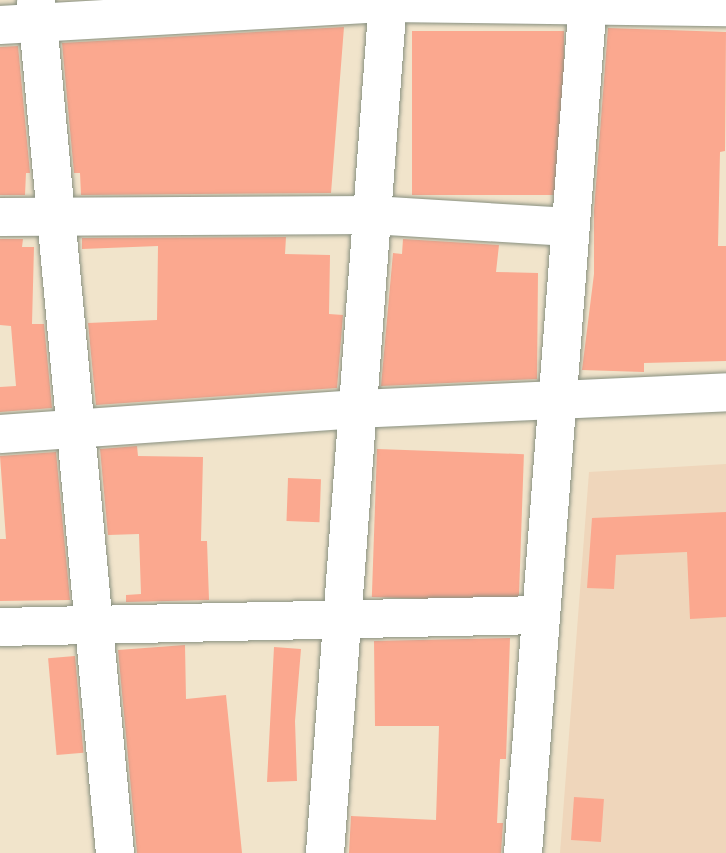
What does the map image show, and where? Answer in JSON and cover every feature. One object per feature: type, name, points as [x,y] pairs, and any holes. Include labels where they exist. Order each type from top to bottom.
[{"type":"street","points":[[325,853],[387,1]]},
{"type":"street","points":[[0,25],[37,13],[387,1],[726,7]]},
{"type":"street","points":[[523,853],[588,3]]},
{"type":"street","points":[[37,13],[72,432],[94,625],[115,853]]},
{"type":"street","points":[[0,217],[372,215],[570,227]]},
{"type":"street","points":[[0,434],[72,432],[357,410],[726,393]]},
{"type":"street","points":[[0,627],[540,615]]},
{"type":"shaded area","points":[[726,464],[726,853],[560,853],[589,472]]},
{"type":"building","points":[[344,27],[331,193],[81,195],[80,173],[74,173],[62,43]]},
{"type":"building","points":[[608,28],[726,32],[725,151],[720,152],[718,246],[726,246],[726,361],[644,363],[644,372],[582,370],[594,274],[594,210]]},
{"type":"building","points":[[412,31],[564,31],[564,195],[412,195]]},
{"type":"building","points":[[18,46],[30,173],[26,173],[25,195],[0,195],[0,47]]},
{"type":"building","points":[[286,237],[285,254],[330,255],[329,314],[343,315],[337,388],[96,405],[88,323],[157,320],[158,246],[82,249],[82,238]]},
{"type":"building","points":[[0,239],[23,239],[22,247],[34,247],[32,324],[44,324],[52,408],[0,412],[0,387],[16,386],[11,326],[0,325]]},
{"type":"building","points":[[403,239],[499,245],[496,272],[538,273],[537,379],[381,386],[393,253],[402,254]]},
{"type":"building","points":[[137,446],[138,456],[203,457],[201,541],[207,541],[209,600],[126,602],[126,595],[141,594],[139,534],[108,535],[100,449]]},
{"type":"building","points":[[377,449],[524,454],[519,602],[372,597]]},
{"type":"building","points":[[56,452],[70,600],[0,601],[0,539],[6,539],[0,456]]},
{"type":"building","points":[[288,478],[321,479],[319,522],[286,521]]},
{"type":"building","points":[[726,512],[726,617],[690,619],[687,552],[616,555],[614,589],[587,588],[592,518]]},
{"type":"building","points":[[510,638],[506,759],[500,759],[497,823],[503,823],[501,853],[349,853],[351,816],[436,820],[439,726],[375,726],[374,641]]},
{"type":"building","points":[[185,645],[186,699],[226,695],[242,853],[137,853],[118,650]]},
{"type":"building","points":[[274,647],[301,649],[295,721],[297,781],[267,782]]},
{"type":"building","points":[[75,656],[83,753],[57,755],[48,658]]},
{"type":"building","points":[[574,797],[604,799],[601,842],[571,840]]}]
